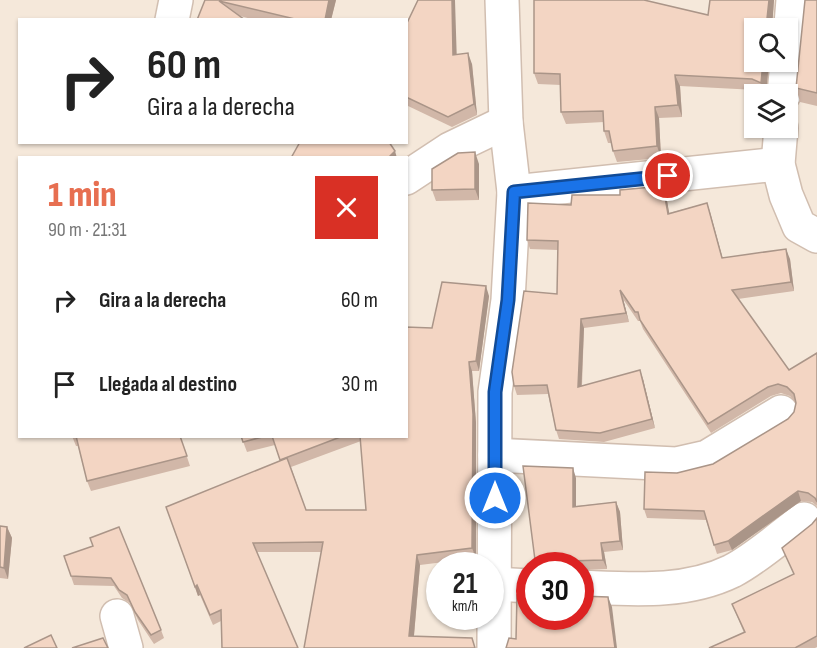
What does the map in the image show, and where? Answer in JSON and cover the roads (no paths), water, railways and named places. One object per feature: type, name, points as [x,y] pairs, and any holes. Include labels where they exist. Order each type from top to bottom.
[{"type":"street","points":[[172,18],[176,0]]},
{"type":"street","points":[[495,552],[495,392],[508,300],[514,192],[506,122],[502,0]]},
{"type":"street","points":[[791,18],[793,0]]},
{"type":"street","points":[[408,177],[450,149],[506,122]]},
{"type":"street","points":[[781,138],[778,164],[786,195],[799,226],[817,236]]},
{"type":"street","points":[[514,192],[778,164]]},
{"type":"street","points":[[495,455],[676,464],[707,457],[782,412]]},
{"type":"street","points":[[594,587],[645,589],[686,586],[732,571],[804,519]]},
{"type":"street","points":[[117,616],[126,648]]},
{"type":"street","points":[[494,630],[494,648]]}]
